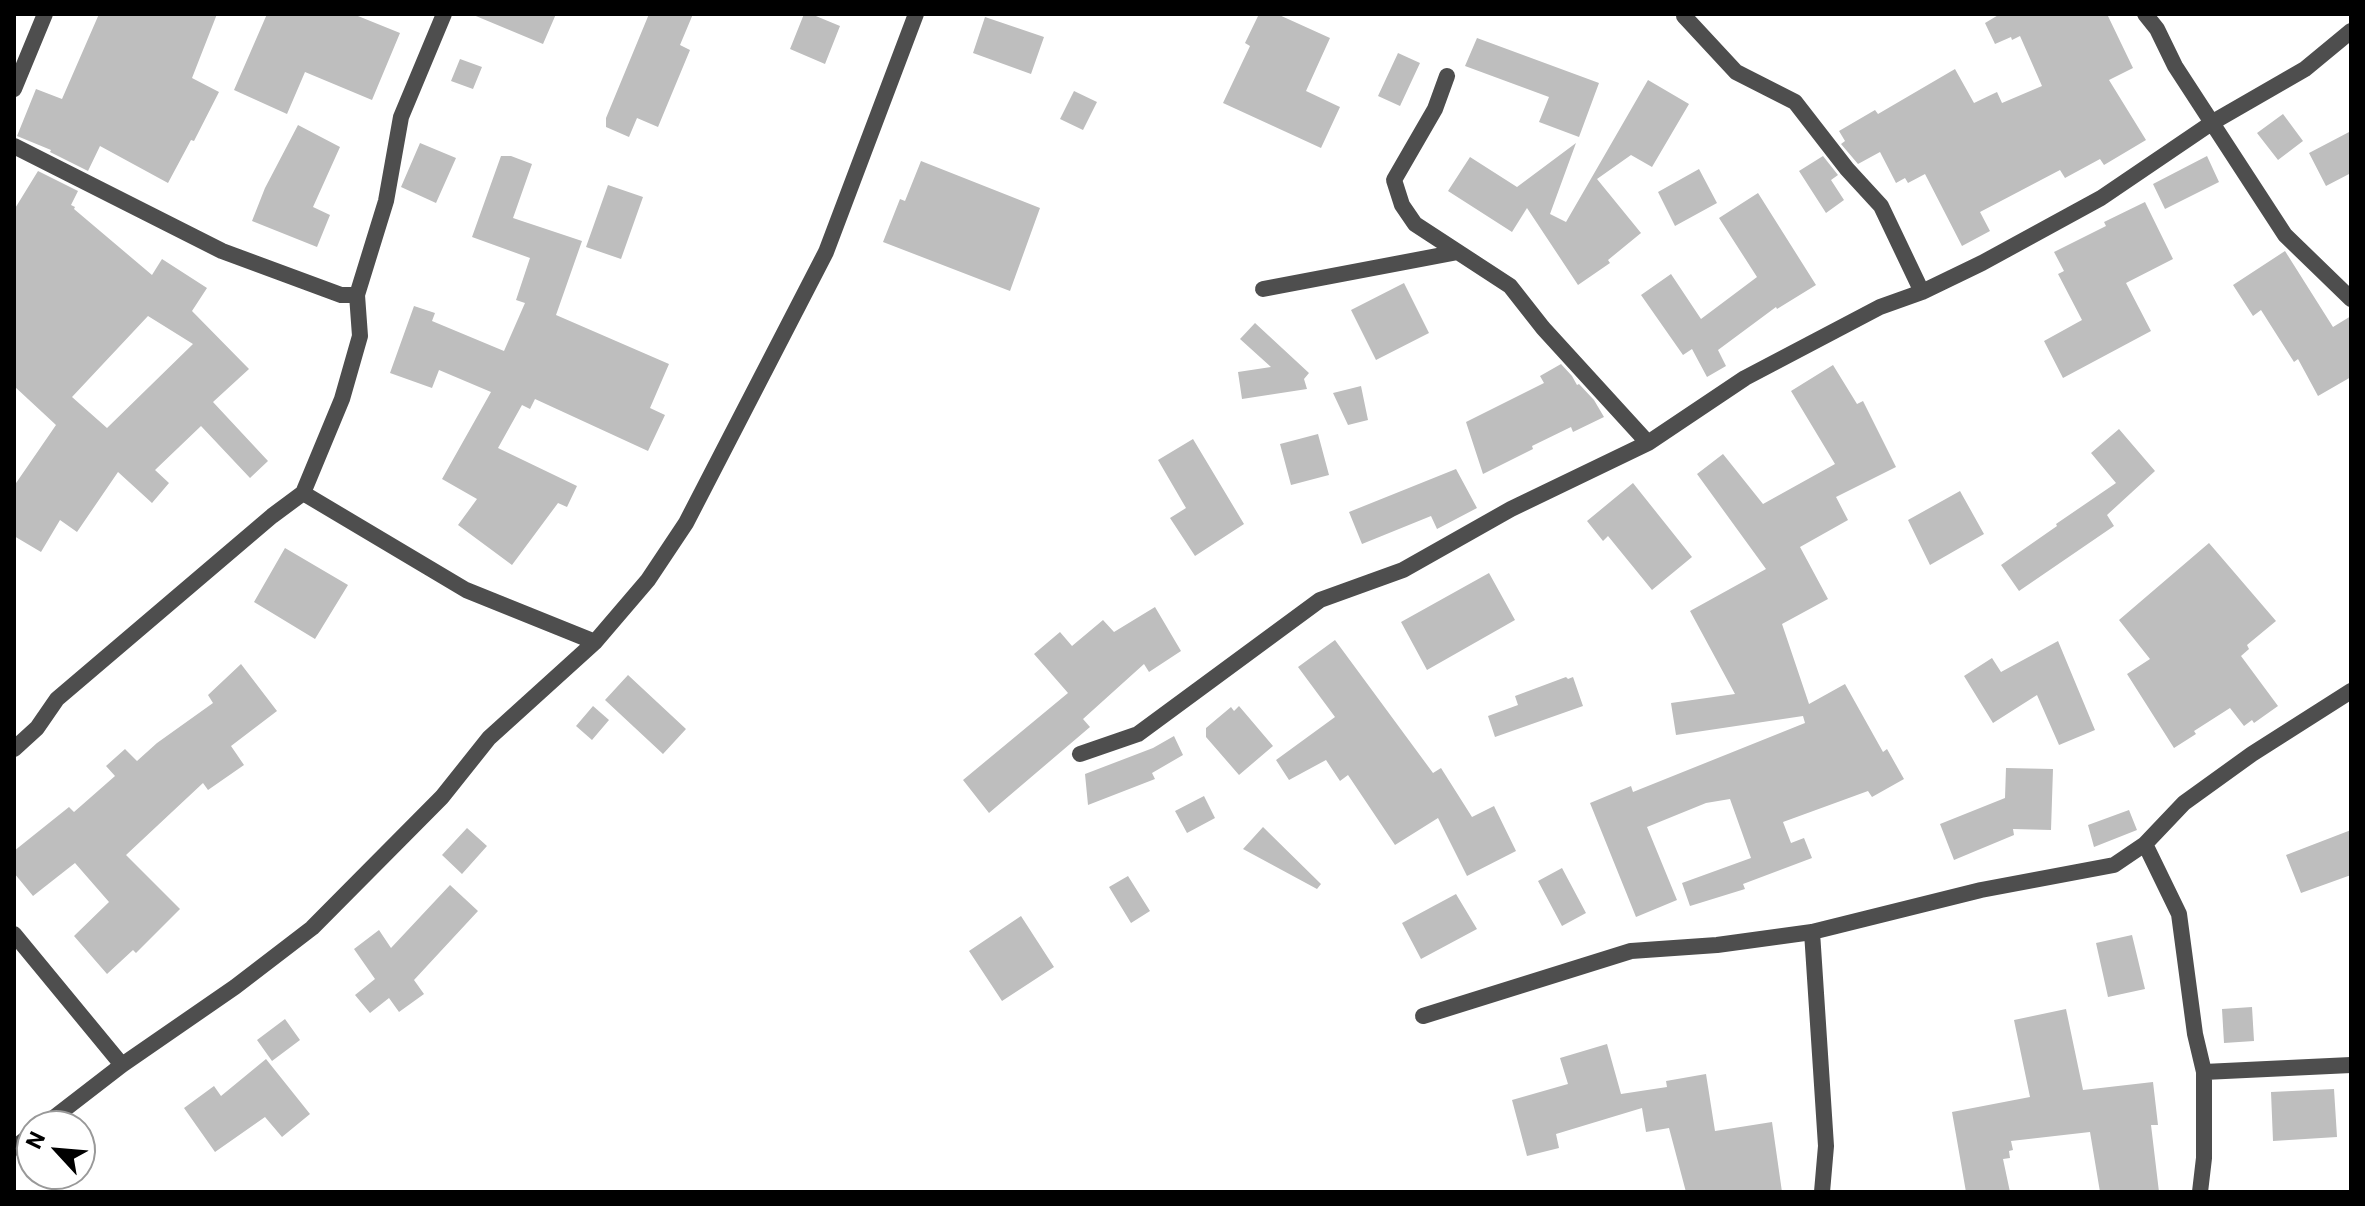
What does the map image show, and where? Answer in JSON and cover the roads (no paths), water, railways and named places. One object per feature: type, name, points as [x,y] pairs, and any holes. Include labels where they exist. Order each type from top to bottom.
[{"type":"street","points":[[14,89],[45,14]]},
{"type":"street","points":[[64,1110],[312,928],[442,797],[489,738],[595,642],[648,580],[686,523],[826,252],[916,14]]},
{"type":"street","points":[[2145,14],[2157,29],[2175,66],[2285,235],[2351,299]]},
{"type":"street","points":[[14,749],[37,728],[57,699],[303,493],[342,399],[360,336],[357,295],[386,201],[401,117],[443,15]]},
{"type":"street","points":[[1684,16],[1736,72],[1795,102],[1847,169],[1881,206],[1922,292]]},
{"type":"street","points":[[1080,754],[1138,734],[1320,600],[1403,570],[1511,509],[1648,443],[1745,378],[1880,307],[1922,292],[1982,263],[2101,198],[2213,122],[2305,69],[2351,31]]},
{"type":"street","points":[[1447,76],[1435,109],[1394,180],[1402,205],[1415,224],[1510,286],[1543,328],[1648,443]]},
{"type":"street","points":[[14,146],[222,251],[341,295],[357,295]]},
{"type":"street","points":[[1263,289],[1458,252]]},
{"type":"street","points":[[303,493],[466,590],[595,642]]},
{"type":"street","points":[[1423,1016],[1631,951],[1717,945],[1812,932],[1981,890],[2114,865],[2145,844],[2184,803],[2252,754],[2351,691]]},
{"type":"street","points":[[2145,844],[2179,914],[2195,1034],[2204,1072],[2204,1158],[2200,1192]]},
{"type":"street","points":[[1812,932],[1826,1146],[1822,1192]]},
{"type":"street","points":[[14,934],[122,1065]]},
{"type":"street","points":[[2204,1072],[2351,1065]]}]
